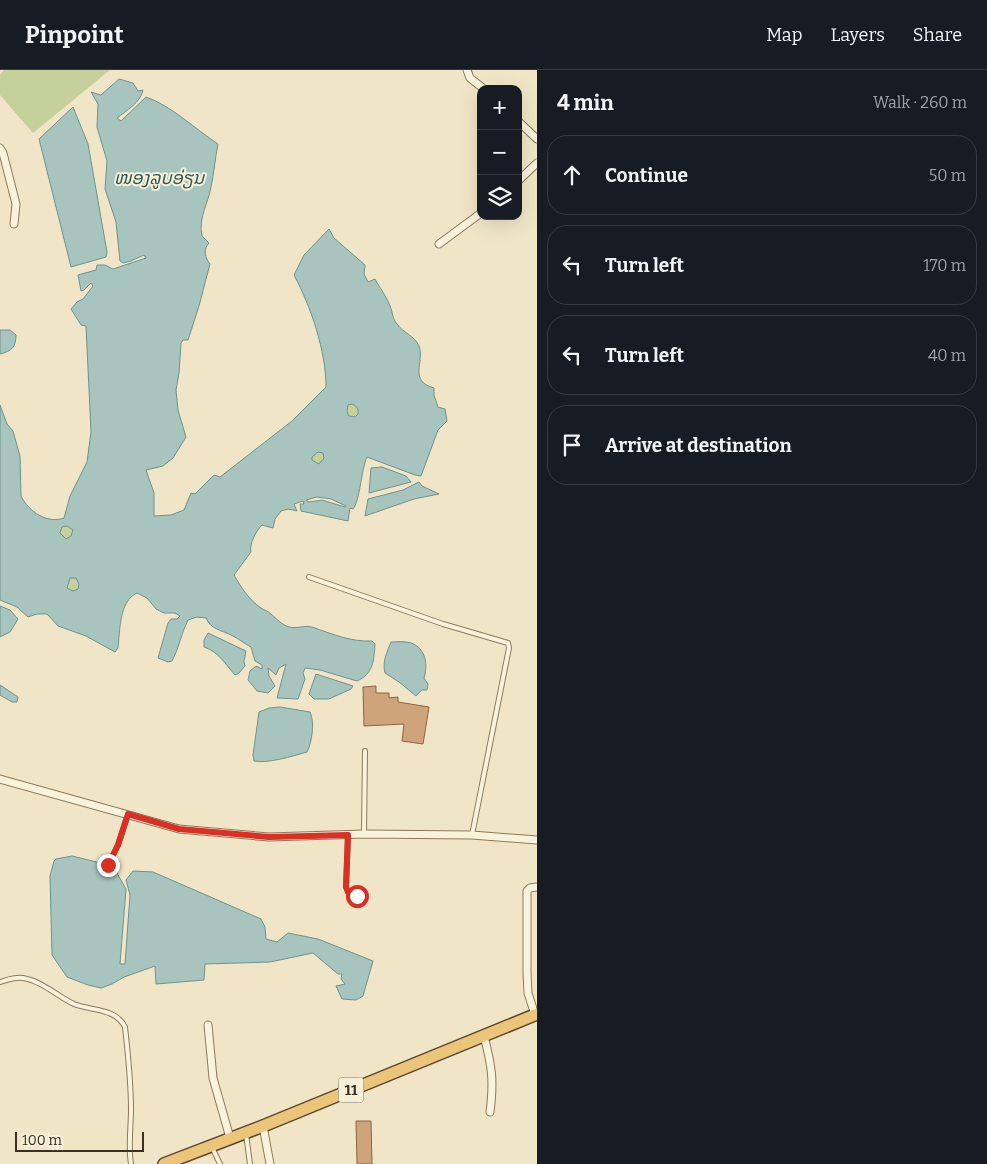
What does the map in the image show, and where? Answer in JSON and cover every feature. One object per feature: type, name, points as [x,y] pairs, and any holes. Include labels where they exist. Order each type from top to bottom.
[{"type":"highway","name":"11","points":[[164,1164],[263,1126],[536,1014]]},
{"type":"street","points":[[467,70],[470,78],[479,85]]},
{"type":"street","points":[[522,125],[537,139]]},
{"type":"street","points":[[0,148],[3,153],[16,204],[14,224]]},
{"type":"street","points":[[522,177],[537,163]]},
{"type":"street","points":[[439,244],[477,216]]},
{"type":"street","points":[[0,778],[179,829],[269,837],[364,834],[472,835],[537,840]]},
{"type":"street","points":[[536,1014],[528,993],[527,891],[530,888],[537,888]]},
{"type":"street","points":[[208,1025],[213,1078],[230,1138]]},
{"type":"street","points":[[484,1036],[492,1065],[493,1079],[490,1112]]},
{"type":"street","points":[[263,1126],[270,1164]]},
{"type":"lane","points":[[309,577],[443,624],[508,643],[509,648],[472,835]]},
{"type":"lane","points":[[364,751],[364,834]]},
{"type":"lane","points":[[108,865],[118,845],[128,814]]},
{"type":"lane","points":[[348,835],[346,887],[348,892],[357,896]]},
{"type":"lane","points":[[0,982],[17,978],[37,982],[73,1003],[108,1012],[123,1022],[131,1077],[129,1149],[131,1164]]},
{"type":"lane","points":[[246,1132],[250,1164]]},
{"type":"lane","points":[[211,1145],[220,1164]]},
{"type":"green space","points":[[4,70],[110,70],[33,133],[0,95],[0,75]]},
{"type":"green space","points":[[348,405],[356,406],[358,410],[359,414],[355,417],[349,416],[347,412]]},
{"type":"green space","points":[[318,451],[323,453],[324,458],[319,464],[312,460],[312,457]]},
{"type":"green space","points":[[67,526],[73,530],[71,536],[66,539],[60,533],[62,527]]},
{"type":"green space","points":[[70,578],[76,578],[79,584],[78,589],[73,591],[66,587]]},
{"type":"water","name":"ໜອງລູບອ່ຽນ","points":[[119,79],[133,83],[138,91],[143,90],[142,94],[133,106],[117,118],[121,121],[146,97],[165,106],[218,144],[210,193],[201,223],[202,236],[209,243],[205,254],[210,264],[188,340],[183,340],[181,343],[176,390],[178,410],[186,437],[173,458],[163,466],[146,470],[154,493],[154,516],[171,515],[184,510],[191,493],[195,494],[214,475],[220,477],[292,421],[326,387],[323,359],[316,330],[294,275],[304,255],[329,229],[334,238],[365,265],[364,274],[368,282],[375,279],[389,303],[395,322],[419,346],[419,376],[426,385],[434,388],[438,407],[445,409],[447,421],[438,430],[421,476],[367,457],[357,499],[353,509],[350,508],[348,521],[301,511],[300,504],[304,504],[303,501],[294,504],[297,511],[288,509],[281,511],[275,519],[273,528],[262,525],[255,534],[251,552],[234,575],[242,589],[253,601],[286,626],[312,627],[349,639],[372,641],[375,644],[372,666],[366,675],[357,681],[320,670],[305,668],[303,673],[305,679],[298,699],[277,698],[286,664],[279,668],[276,675],[268,668],[269,676],[275,686],[268,693],[257,691],[248,680],[250,671],[256,666],[262,669],[262,665],[255,661],[251,647],[214,627],[206,618],[197,617],[188,620],[172,661],[168,662],[158,658],[168,623],[171,619],[177,619],[180,616],[175,613],[164,613],[156,609],[147,598],[137,593],[131,597],[124,609],[120,625],[118,648],[115,652],[86,636],[58,626],[47,614],[37,614],[28,617],[17,607],[0,600],[0,405],[7,424],[13,431],[20,456],[21,496],[24,502],[34,512],[45,518],[64,518],[70,496],[87,462],[91,432],[86,326],[81,325],[71,309],[77,302],[83,299],[93,286],[91,283],[81,291],[78,275],[96,270],[97,265],[105,265],[113,269],[146,258],[144,255],[123,263],[120,261],[116,222],[105,189],[107,161],[97,127],[98,104],[91,92],[101,95]],"holes":[[[351,404],[357,408],[358,414],[355,417],[349,416],[347,412],[348,405]],[[318,452],[323,453],[324,458],[319,464],[312,460],[312,457]],[[317,497],[331,499],[346,506],[322,500],[309,502],[306,500]],[[67,526],[73,530],[71,536],[66,539],[60,533],[62,527]],[[70,578],[76,578],[79,584],[78,589],[73,591],[67,588]]]},
{"type":"water","points":[[73,107],[88,144],[107,252],[106,257],[71,267],[39,139]]},
{"type":"water","points":[[0,330],[10,330],[16,335],[12,348],[0,354]]},
{"type":"water","points":[[382,467],[406,476],[411,482],[369,493],[371,468]]},
{"type":"water","points":[[419,482],[422,486],[439,494],[414,499],[365,516],[368,499],[403,490]]},
{"type":"water","points":[[0,606],[10,610],[18,619],[10,632],[0,637]]},
{"type":"water","points":[[208,633],[246,651],[245,666],[239,673],[235,675],[218,655],[204,647],[204,640]]},
{"type":"water","points":[[391,642],[409,642],[416,645],[423,653],[426,663],[424,678],[428,684],[427,690],[422,690],[416,696],[385,673],[385,661]]},
{"type":"water","points":[[316,674],[353,686],[351,689],[329,699],[314,699],[309,694]]},
{"type":"water","points":[[0,685],[18,697],[17,702],[12,702],[0,695]]},
{"type":"water","points":[[280,707],[310,712],[312,716],[312,732],[307,752],[273,761],[254,761],[253,755],[259,712],[269,708]]},
{"type":"water","points":[[72,856],[113,866],[126,889],[120,964],[125,964],[130,895],[126,880],[133,871],[153,872],[261,919],[265,927],[266,939],[277,942],[288,933],[318,939],[373,961],[363,996],[356,1000],[342,999],[336,986],[345,984],[341,979],[342,974],[338,974],[313,953],[270,962],[205,964],[204,980],[156,984],[155,966],[124,977],[101,988],[67,977],[52,955],[50,876],[56,859]]},
{"type":"building","points":[[376,686],[376,693],[389,693],[389,698],[398,697],[398,702],[429,707],[423,744],[402,741],[404,724],[364,726],[363,687]]},
{"type":"building","points":[[356,1121],[371,1121],[372,1164],[357,1164]]},
{"type":"route","points":[[108,865],[118,845],[128,814],[179,829],[269,837],[348,835],[346,887],[348,892],[357,896]]}]
